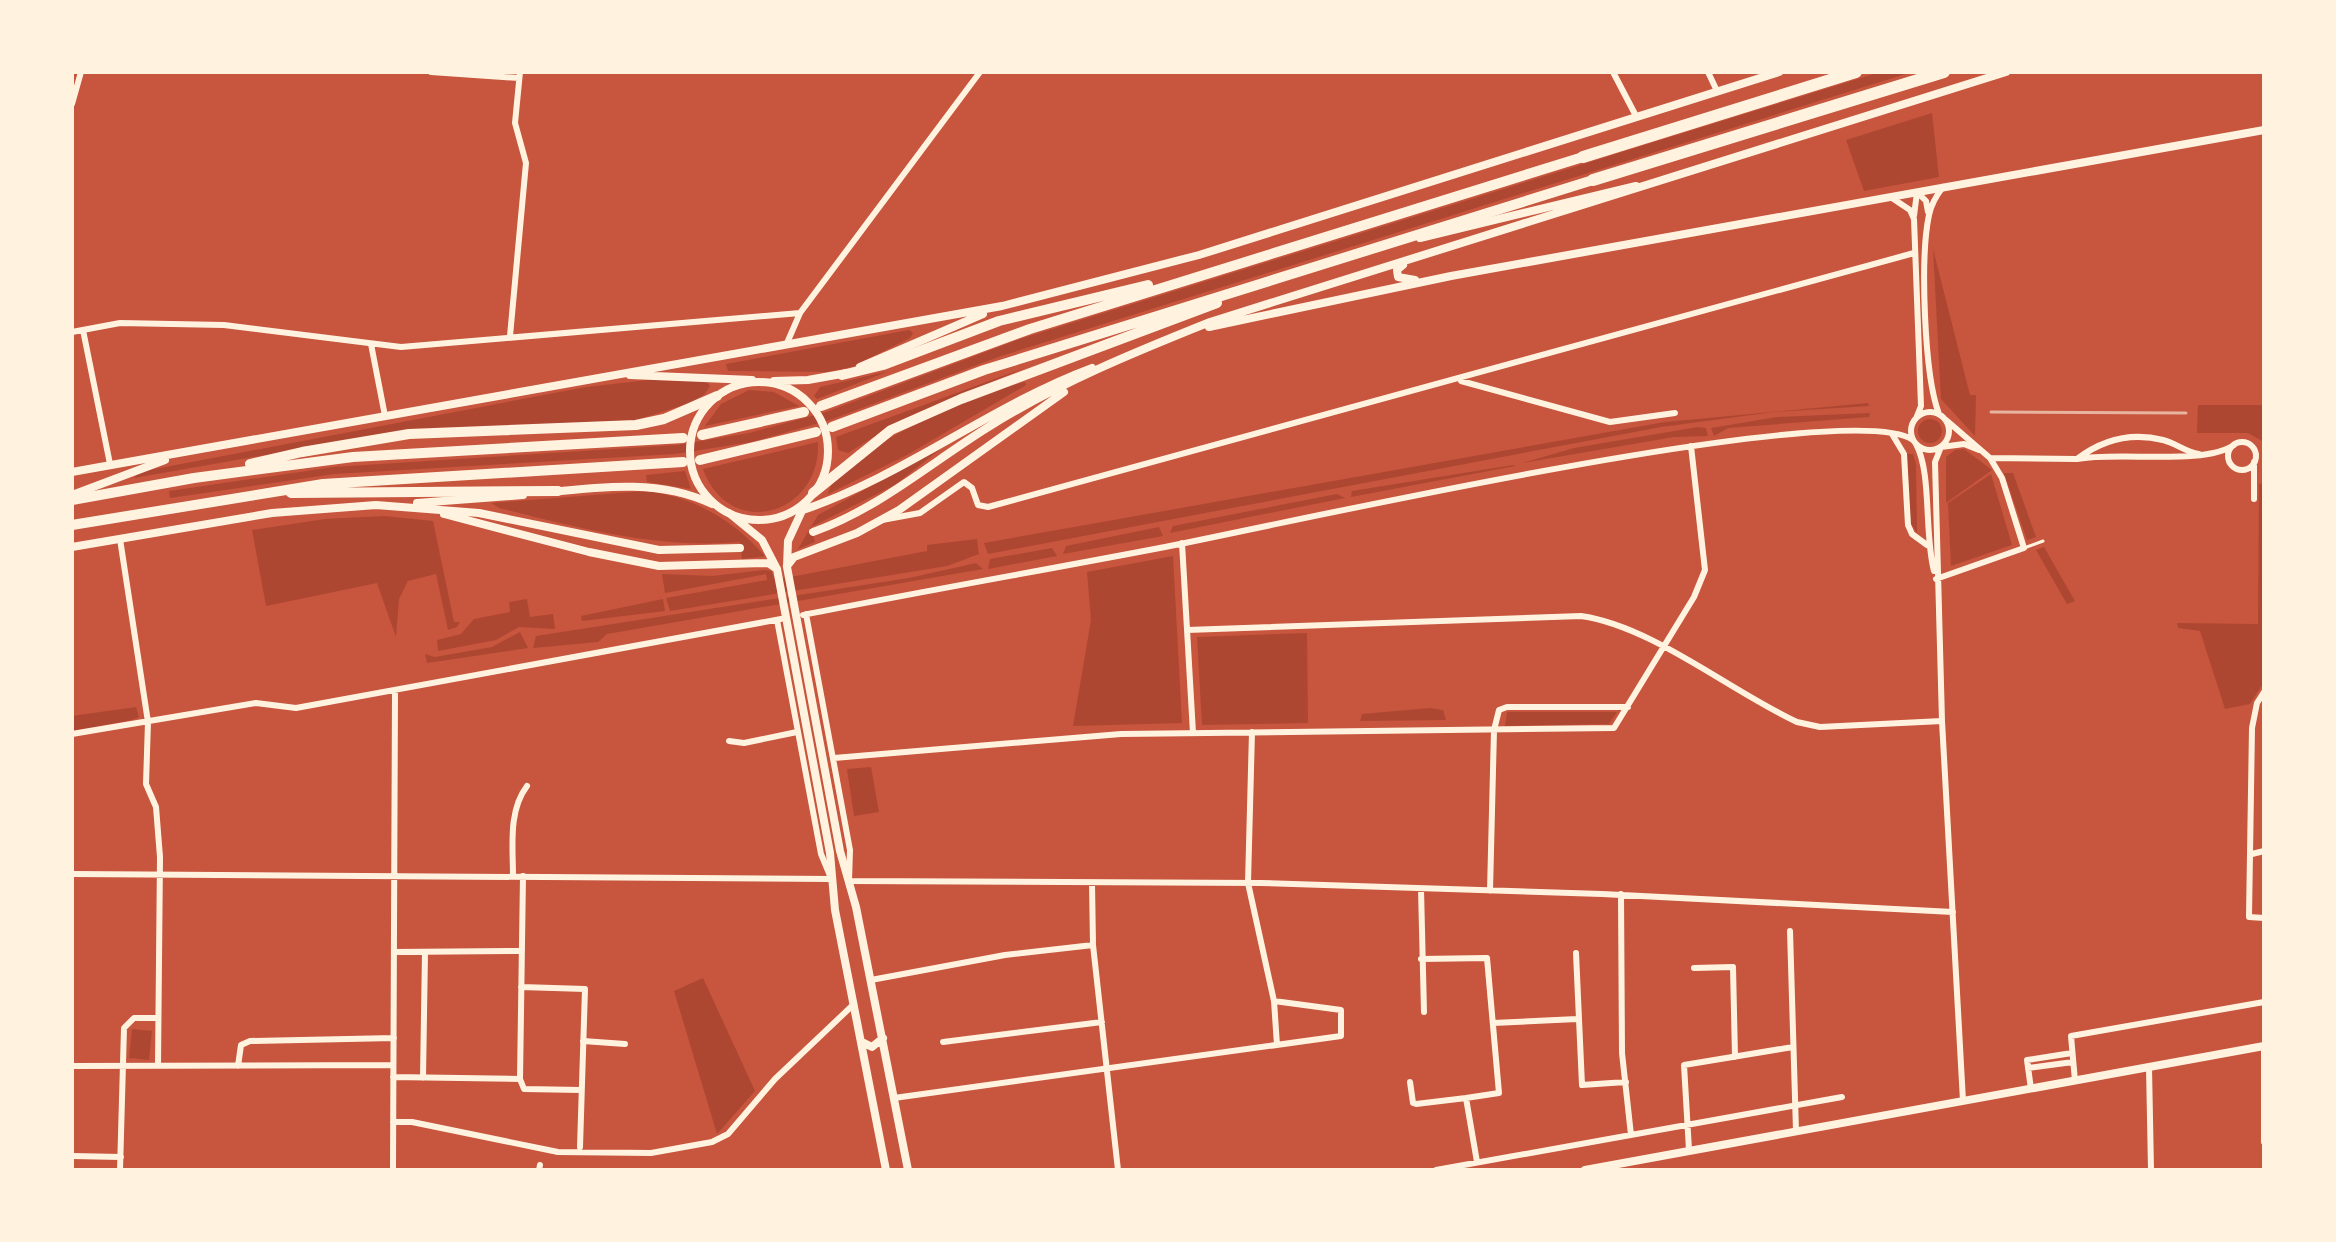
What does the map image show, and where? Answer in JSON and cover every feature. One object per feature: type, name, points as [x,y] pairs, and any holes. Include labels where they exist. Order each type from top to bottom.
[{"type":"highway","points":[[1583,157],[1856,72]]},
{"type":"highway","points":[[1593,180],[1944,72]]},
{"type":"main road","points":[[821,406],[1030,329],[1583,157]]},
{"type":"main road","points":[[832,427],[984,370],[1593,180]]},
{"type":"main road","points":[[842,375],[883,365],[999,321],[1282,250]]},
{"type":"main road","points":[[813,493],[891,430],[961,399],[1290,273]]},
{"type":"main road","points":[[194,478],[302,452],[392,436],[636,425],[664,419],[717,396]]},
{"type":"main road","points":[[702,435],[805,407]]},
{"type":"main road","points":[[700,460],[816,432]]},
{"type":"main road","points":[[72,497],[353,457],[683,438]]},
{"type":"main road","points":[[72,527],[257,492],[372,480],[683,462]]},
{"type":"main road","points":[[257,492],[558,491]]},
{"type":"street","points":[[72,104],[81,72]]},
{"type":"street","points":[[431,72],[519,75],[515,123],[526,163],[510,336]]},
{"type":"street","points":[[787,343],[800,313],[980,72]]},
{"type":"street","points":[[1613,72],[1636,116]]},
{"type":"street","points":[[1708,72],[1717,91]]},
{"type":"street","points":[[72,472],[1002,306],[1199,255],[1779,72]]},
{"type":"street","points":[[72,547],[272,513],[558,491],[661,488],[686,493],[725,511],[759,520],[781,516],[898,466],[1032,392],[1240,311],[2006,72]]},
{"type":"street","points":[[1181,334],[1432,280],[2264,130]]},
{"type":"street","points":[[1368,249],[1459,231],[1614,189],[1655,184]]},
{"type":"street","points":[[1928,218],[1943,187]]},
{"type":"street","points":[[1917,192],[1926,201],[1928,218],[1925,262],[1931,373],[1939,414]]},
{"type":"street","points":[[1917,192],[1914,253],[1921,406],[1912,425],[1914,442],[1923,464],[1927,545],[1936,579]]},
{"type":"street","points":[[1889,197],[1904,205],[1914,219]]},
{"type":"street","points":[[882,520],[895,521],[920,513],[964,482],[972,488],[978,505],[988,507],[1914,253]]},
{"type":"street","points":[[1420,257],[1399,267],[1397,276],[1405,281],[1432,280]]},
{"type":"street","points":[[782,568],[762,540],[700,487],[690,454],[695,424],[717,396],[736,386],[760,381],[842,375],[1002,306]]},
{"type":"street","points":[[72,332],[120,323],[224,325],[401,347],[800,313]]},
{"type":"street","points":[[83,330],[110,464]]},
{"type":"street","points":[[371,344],[385,416]]},
{"type":"street","points":[[813,532],[871,507],[998,421],[1134,352]]},
{"type":"street","points":[[599,376],[705,375],[760,381],[783,387],[821,424],[827,456],[824,473],[803,506],[788,541],[782,568],[835,852],[849,881],[908,1170]]},
{"type":"street","points":[[782,568],[794,557],[882,520],[1087,376]]},
{"type":"street","points":[[1457,380],[1604,421],[1675,413]]},
{"type":"street","points":[[1917,416],[1930,411],[1939,414],[1990,458],[2001,476],[2024,548],[1936,579]]},
{"type":"street","points":[[1946,420],[1949,434],[1935,462],[1939,544],[1936,579],[1963,1101]]},
{"type":"street","points":[[849,881],[850,850],[805,614],[1691,446],[1795,434],[1889,432],[1928,450],[1959,444],[1979,450]]},
{"type":"street","points":[[1889,432],[1904,454],[1908,525],[1912,534],[1927,545]]},
{"type":"street","points":[[2077,459],[2100,442],[2112,438],[2161,439],[2183,451],[2199,454]]},
{"type":"street","points":[[1990,458],[2077,459],[2212,454],[2242,442],[2251,446],[2254,499]]},
{"type":"street","points":[[2231,464],[2228,456],[2234,445]]},
{"type":"street","points":[[834,758],[1072,736],[1611,729],[1618,725],[1694,597],[1705,570],[1691,446]]},
{"type":"street","points":[[72,497],[139,467],[196,450]]},
{"type":"street","points":[[2212,454],[2245,470],[2254,485]]},
{"type":"street","points":[[2245,470],[2254,462]]},
{"type":"street","points":[[376,505],[479,513],[645,548],[740,548]]},
{"type":"street","points":[[412,507],[589,552],[659,566],[768,563],[782,568]]},
{"type":"street","points":[[120,539],[148,722],[146,784],[156,807],[160,875],[158,1066]]},
{"type":"street","points":[[1182,543],[1193,733]]},
{"type":"street","points":[[1187,630],[1566,615],[1607,621],[1797,722],[1820,727],[1942,721]]},
{"type":"street","points":[[72,734],[256,703],[296,708],[779,619],[797,732],[821,854],[832,879],[886,1170]]},
{"type":"street","points":[[393,1170],[395,691]]},
{"type":"street","points":[[2264,692],[2257,703],[2252,728],[2249,917],[2264,918]]},
{"type":"street","points":[[1490,891],[1494,730],[1496,717],[1503,707],[1628,707]]},
{"type":"street","points":[[729,741],[744,743],[797,732]]},
{"type":"street","points":[[1252,732],[1248,883],[1274,1001],[1277,1045]]},
{"type":"street","points":[[513,876],[513,827],[519,796],[527,786]]},
{"type":"street","points":[[2252,854],[2264,851]]},
{"type":"street","points":[[832,879],[835,852]]},
{"type":"street","points":[[72,874],[832,879]]},
{"type":"street","points":[[523,876],[520,1079],[524,1089],[581,1090]]},
{"type":"street","points":[[849,881],[1248,883],[1621,894],[1953,912]]},
{"type":"street","points":[[1092,883],[1093,945],[1118,1170]]},
{"type":"street","points":[[1421,889],[1424,1012]]},
{"type":"street","points":[[1621,894],[1626,1082],[1631,1135]]},
{"type":"street","points":[[1790,931],[1796,1131]]},
{"type":"street","points":[[871,980],[1005,955],[1093,945]]},
{"type":"street","points":[[394,952],[522,951]]},
{"type":"street","points":[[423,1078],[425,952]]},
{"type":"street","points":[[1576,953],[1582,1085],[1626,1082]]},
{"type":"street","points":[[1410,1082],[1413,1103],[1416,1104],[1499,1093],[1487,958],[1421,959]]},
{"type":"street","points":[[1694,968],[1733,967],[1735,1057]]},
{"type":"street","points":[[521,987],[585,989],[580,1147]]},
{"type":"street","points":[[894,1098],[1341,1036],[1341,1010],[1274,1001]]},
{"type":"street","points":[[2075,1081],[2071,1036],[2264,1002]]},
{"type":"street","points":[[393,1122],[412,1122],[558,1152],[651,1153],[712,1142],[728,1134],[775,1079],[854,1004]]},
{"type":"street","points":[[120,1170],[126,1023],[134,1018],[158,1018]]},
{"type":"street","points":[[1493,1023],[1577,1019]]},
{"type":"street","points":[[943,1042],[1102,1022]]},
{"type":"street","points":[[238,1066],[241,1045],[250,1041],[394,1038]]},
{"type":"street","points":[[862,1042],[872,1047],[883,1038]]},
{"type":"street","points":[[583,1041],[625,1044]]},
{"type":"street","points":[[1689,1150],[1685,1126],[1684,1065],[1793,1047]]},
{"type":"street","points":[[1585,1170],[2264,1047],[2264,1142]]},
{"type":"street","points":[[2031,1089],[2027,1060],[2072,1053]]},
{"type":"street","points":[[2028,1068],[2073,1062]]},
{"type":"street","points":[[72,1066],[393,1065]]},
{"type":"street","points":[[2149,1067],[2151,1170]]},
{"type":"street","points":[[869,1077],[878,1068],[889,1073]]},
{"type":"street","points":[[393,1077],[520,1079]]},
{"type":"street","points":[[1436,1170],[1842,1097]]},
{"type":"street","points":[[1466,1098],[1477,1162]]},
{"type":"street","points":[[72,1156],[121,1157]]},
{"type":"lane","points":[[2024,548],[2043,541]]},
{"type":"shaded area","points":[[1880,72],[1912,72],[1001,356],[830,420],[751,442],[675,454],[334,474],[170,498],[169,491],[334,467],[677,445],[749,433],[826,412],[1020,339]]},
{"type":"shaded area","points":[[1932,113],[1939,177],[1864,191],[1846,140]]},
{"type":"shaded area","points":[[1933,249],[1970,395],[1976,395],[1975,436],[1941,399]]},
{"type":"shaded area","points":[[909,330],[913,333],[910,338],[852,367],[827,372],[728,371],[726,364]]},
{"type":"shaded area","points":[[1025,368],[901,420],[848,453],[838,450],[836,437]]},
{"type":"shaded area","points":[[889,371],[817,399],[814,396],[820,387]]},
{"type":"shaded area","points":[[648,380],[706,381],[710,386],[704,395],[687,404],[636,420],[402,431],[134,478],[139,472],[586,387]]},
{"type":"shaded area","points":[[1025,382],[1026,385],[907,455],[828,494],[837,477],[883,442],[947,410]]},
{"type":"shaded area","points":[[749,390],[774,392],[799,406],[705,426],[721,404]]},
{"type":"shaded area","points":[[1868,403],[1869,406],[1774,412],[1661,427],[988,554],[984,543],[1665,422]]},
{"type":"shaded area","points":[[2198,405],[2264,405],[2264,442],[2248,433],[2197,433]]},
{"type":"shaded area","points":[[1870,413],[1869,417],[1728,428],[1714,436],[1711,428],[1777,417]]},
{"type":"shaded area","points":[[1930,419],[1939,422],[1942,431],[1939,440],[1930,443],[1921,440],[1918,431],[1921,422]]},
{"type":"shaded area","points":[[1706,428],[1708,436],[1674,437],[1522,463],[1574,448]]},
{"type":"shaded area","points":[[818,442],[815,467],[805,488],[790,502],[771,510],[752,512],[732,506],[716,492],[703,469]]},
{"type":"shaded area","points":[[943,447],[895,485],[811,527],[815,542],[798,549],[818,515]]},
{"type":"shaded area","points":[[1964,449],[1992,470],[1946,503],[1946,457],[1955,450]]},
{"type":"shaded area","points":[[1907,454],[1913,454],[1916,464],[1917,533],[1910,522]]},
{"type":"shaded area","points":[[1515,466],[1351,497],[1352,491]]},
{"type":"shaded area","points":[[685,471],[691,489],[647,482],[646,475]]},
{"type":"shaded area","points":[[2004,473],[2013,473],[2036,537],[2027,540]]},
{"type":"shaded area","points":[[1991,474],[2012,545],[1951,566],[1948,503]]},
{"type":"shaded area","points":[[2264,483],[2264,682],[2250,704],[2225,709],[2200,631],[2178,628],[2177,623],[2258,624],[2259,484]]},
{"type":"shaded area","points":[[645,491],[680,498],[711,512],[740,531],[765,556],[742,559],[740,542],[648,540],[559,523],[499,508],[491,503]]},
{"type":"shaded area","points":[[1337,494],[1345,498],[1170,533],[1173,526]]},
{"type":"shaded area","points":[[384,516],[433,521],[454,622],[460,622],[457,627],[448,630],[436,574],[408,581],[399,599],[396,637],[377,583],[266,606],[252,530],[325,519]]},
{"type":"shaded area","points":[[1159,527],[1163,536],[1063,554],[1066,546]]},
{"type":"shaded area","points":[[977,539],[979,554],[947,566],[670,611],[666,598],[767,580],[766,574],[665,593],[662,574],[712,576],[765,570],[771,571],[775,580],[927,551],[927,545]]},
{"type":"shaded area","points":[[2044,547],[2075,601],[2067,604],[2036,550]]},
{"type":"shaded area","points":[[1052,548],[1057,556],[988,569],[990,559]]},
{"type":"shaded area","points":[[1173,556],[1182,723],[1073,726],[1091,620],[1087,572]]},
{"type":"shaded area","points":[[976,563],[983,569],[607,634],[598,642],[533,648],[536,636],[909,578]]},
{"type":"shaded area","points":[[527,599],[530,617],[553,614],[555,629],[519,627],[496,640],[438,651],[437,640],[461,634],[474,619],[510,612],[509,602]]},
{"type":"shaded area","points":[[663,599],[665,611],[582,621],[581,616]]},
{"type":"shaded area","points":[[520,632],[528,648],[427,663],[425,654],[435,657],[492,647]]},
{"type":"shaded area","points":[[1307,633],[1308,723],[1202,725],[1197,637]]},
{"type":"shaded area","points":[[136,707],[139,717],[132,720],[72,731],[72,716]]},
{"type":"shaded area","points":[[1430,708],[1443,710],[1446,720],[1360,721],[1362,714]]},
{"type":"shaded area","points":[[1507,712],[1617,712],[1609,724],[1505,726]]},
{"type":"shaded area","points":[[871,767],[879,812],[854,816],[847,769]]},
{"type":"shaded area","points":[[703,978],[755,1091],[717,1134],[674,991]]},
{"type":"shaded area","points":[[132,1029],[152,1031],[149,1060],[129,1058]]},
{"type":"railway","points":[[1991,412],[2186,413]]}]
